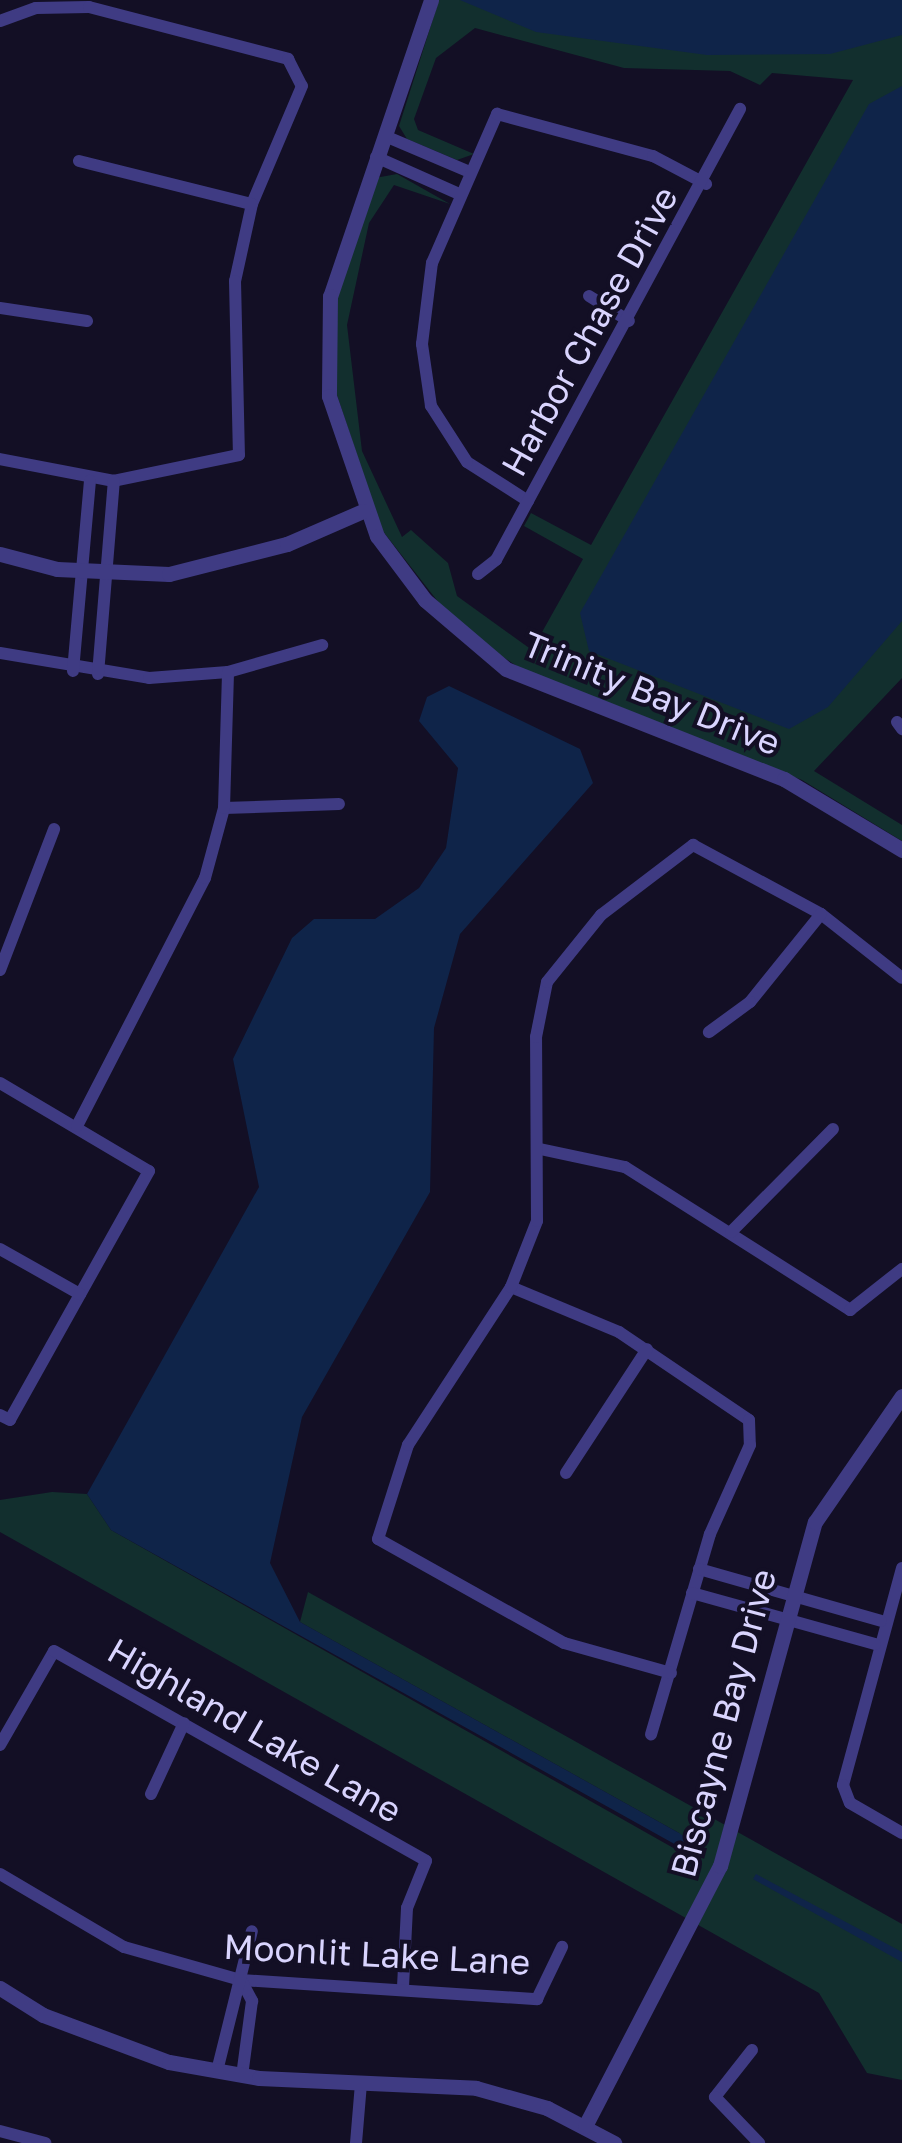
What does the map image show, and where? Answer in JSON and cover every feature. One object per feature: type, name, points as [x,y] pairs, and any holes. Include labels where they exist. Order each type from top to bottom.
[{"type":"street","name":"Trinity Bay Drive","points":[[431,0],[336,264],[326,350],[338,438],[363,511],[425,600],[506,669],[771,774],[902,850]]},
{"type":"street","points":[[0,21],[36,8],[90,7],[300,68],[302,86],[252,204],[235,281],[240,455],[114,480],[90,481],[0,459]]},
{"type":"street","name":"Harbor Chase Drive","points":[[478,574],[528,501],[630,321],[706,184],[740,109]]},
{"type":"street","points":[[528,501],[468,462],[431,406],[422,344],[432,262],[497,114],[653,156],[706,184]]},
{"type":"street","points":[[385,136],[470,172]]},
{"type":"street","points":[[376,157],[459,194]]},
{"type":"street","points":[[79,161],[252,204]]},
{"type":"street","points":[[589,296],[630,321]]},
{"type":"street","points":[[0,308],[87,322]]},
{"type":"street","points":[[98,674],[114,480]]},
{"type":"street","points":[[73,671],[90,481]]},
{"type":"street","points":[[0,554],[107,574],[214,567],[363,511]]},
{"type":"street","points":[[0,653],[98,674],[228,672],[322,645]]},
{"type":"street","points":[[77,1126],[170,959],[224,808],[228,672]]},
{"type":"street","points":[[224,808],[339,804]]},
{"type":"street","points":[[0,970],[54,829]]},
{"type":"street","points":[[671,1673],[564,1643],[378,1538],[408,1445],[511,1286],[537,1222],[540,1149],[536,1037],[547,982],[601,915],[693,845],[821,914],[902,978]]},
{"type":"street","points":[[709,1032],[750,1002],[821,914]]},
{"type":"street","points":[[0,1083],[149,1170],[5,1418]]},
{"type":"street","points":[[731,1232],[833,1129]]},
{"type":"street","points":[[540,1149],[625,1167],[850,1310],[902,1269]]},
{"type":"street","points":[[0,1249],[80,1294]]},
{"type":"street","points":[[511,1286],[648,1348],[741,1412],[751,1429],[698,1569],[651,1735]]},
{"type":"street","points":[[566,1474],[648,1348]]},
{"type":"street","name":"Biscayne Bay Drive","points":[[585,2126],[720,1866],[789,1595],[816,1522],[902,1396]]},
{"type":"street","points":[[902,1568],[881,1622],[842,1785],[850,1803],[902,1833]]},
{"type":"street","points":[[698,1569],[881,1622]]},
{"type":"street","points":[[692,1593],[876,1644]]},
{"type":"street","name":"Highland Lake Lane","points":[[0,1745],[54,1651],[426,1861],[408,1908],[403,1986]]},
{"type":"street","points":[[151,1794],[184,1723]]},
{"type":"street","name":"Moonlit Lake Lane","points":[[0,1874],[124,1947],[241,1980],[403,1986],[537,1999],[562,1947]]},
{"type":"street","points":[[217,2071],[252,1931]]},
{"type":"street","points":[[241,1980],[252,2001],[242,2076]]},
{"type":"street","points":[[0,1988],[124,2050],[242,2076],[476,2088],[585,2126],[614,2143]]},
{"type":"street","points":[[752,2050],[715,2098],[759,2143]]},
{"type":"street","points":[[356,2143],[360,2084]]},
{"type":"street","points":[[0,2132],[45,2143]]},
{"type":"green space","points":[[439,0],[902,0],[902,678],[814,771],[902,825],[902,841],[802,780],[526,672],[488,647],[443,608],[382,530],[335,389],[338,290],[375,178],[397,174],[450,204],[394,185],[369,223],[347,325],[362,451],[402,537],[411,530],[448,563],[457,596],[532,650],[583,559],[524,526],[531,513],[591,545],[853,80],[772,73],[760,85],[730,71],[624,68],[475,28],[436,58],[414,119],[418,130],[474,154],[457,160],[407,139],[399,126]]},
{"type":"green space","points":[[52,1492],[87,1494],[111,1530],[684,1854],[679,1833],[300,1622],[308,1592],[902,1924],[902,2080],[867,2073],[819,1993],[0,1532],[0,1500]]},
{"type":"water","points":[[460,0],[902,0],[902,35],[830,54],[707,55],[536,32]]},
{"type":"water","points":[[902,86],[902,621],[828,707],[789,729],[589,651],[580,613],[869,104]]},
{"type":"water","points":[[449,686],[580,749],[593,783],[460,934],[434,1028],[430,1192],[302,1417],[270,1563],[300,1622],[679,1833],[699,1847],[696,1856],[111,1530],[87,1494],[259,1187],[233,1059],[292,938],[314,919],[375,919],[419,888],[446,848],[458,768],[419,721],[427,697]]},
{"type":"water","points":[[756,1874],[902,1952],[902,1962],[753,1879]]}]
